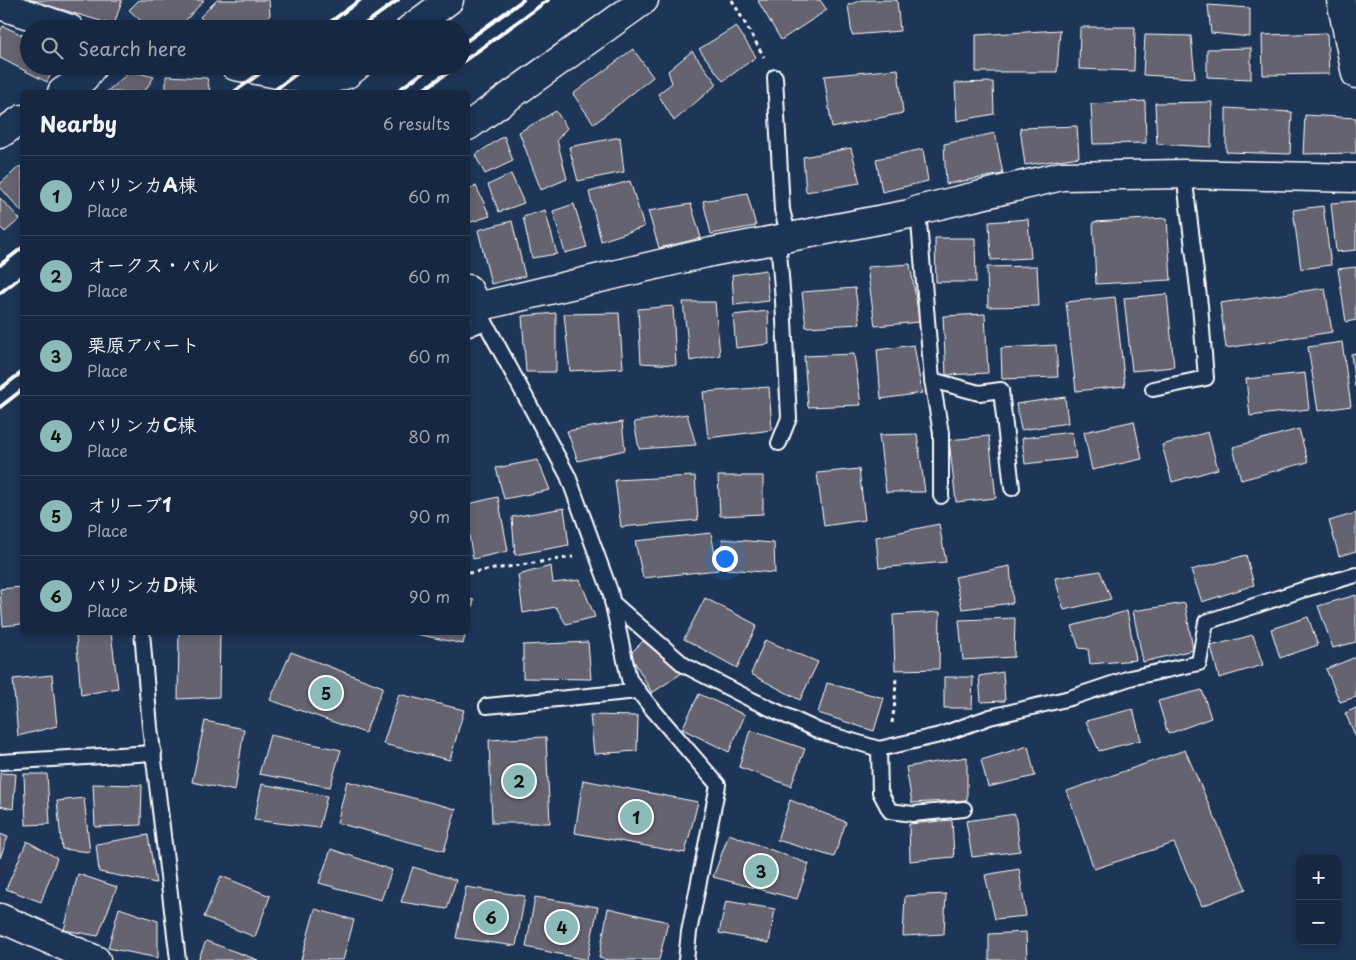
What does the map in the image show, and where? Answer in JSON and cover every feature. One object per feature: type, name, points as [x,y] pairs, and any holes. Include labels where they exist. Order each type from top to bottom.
[{"type":"street","points":[[422,20],[450,0]]},
{"type":"street","points":[[470,125],[644,0]]},
{"type":"street","points":[[1341,0],[1356,74]]},
{"type":"street","points":[[0,5],[44,20]]},
{"type":"street","points":[[65,90],[86,75]]},
{"type":"street","points":[[283,75],[321,82],[344,75]]},
{"type":"street","points":[[0,134],[20,120]]},
{"type":"street","points":[[474,312],[711,252],[915,212],[1062,176],[1184,174],[1356,178]]},
{"type":"street","points":[[0,918],[96,960]]},
{"type":"lane","points":[[776,77],[784,238],[783,301],[789,418],[779,443]]},
{"type":"lane","points":[[1153,389],[1206,378],[1200,305],[1184,174]]},
{"type":"lane","points":[[918,210],[932,380],[941,433],[941,496]]},
{"type":"lane","points":[[474,312],[568,476],[610,591],[630,679],[649,705],[718,785],[689,932],[686,960]]},
{"type":"lane","points":[[932,380],[979,393],[1000,390],[1012,488]]},
{"type":"lane","points":[[612,602],[684,665],[752,700],[819,731],[884,748],[940,734],[990,717],[1070,698],[1130,678],[1199,663],[1206,622],[1302,590],[1356,575]]},
{"type":"lane","points":[[142,635],[178,960]]},
{"type":"lane","points":[[487,706],[638,691]]},
{"type":"lane","points":[[884,748],[880,792],[890,811],[913,814],[964,809]]},
{"type":"lane","points":[[0,762],[154,753]]},
{"type":"path","points":[[732,0],[776,77]]},
{"type":"path","points":[[470,573],[596,553]]},
{"type":"path","points":[[884,748],[895,702],[896,676]]},
{"type":"building","points":[[30,0],[122,0],[116,20],[97,20]]},
{"type":"building","points":[[139,0],[204,0],[186,20],[140,20],[129,10]]},
{"type":"building","points":[[217,0],[269,0],[270,15],[265,20],[203,20],[200,17]]},
{"type":"building","points":[[820,0],[827,10],[781,40],[758,1]]},
{"type":"building","points":[[862,0],[897,0],[900,31],[852,35],[848,5]]},
{"type":"building","points":[[1208,5],[1250,8],[1250,37],[1211,33]]},
{"type":"building","points":[[3,26],[20,34],[20,68],[0,58],[0,32]]},
{"type":"building","points":[[736,26],[756,57],[723,81],[699,49]]},
{"type":"building","points":[[1080,27],[1135,27],[1134,71],[1079,69]]},
{"type":"building","points":[[1060,30],[1057,72],[976,72],[976,35]]},
{"type":"building","points":[[1327,33],[1329,74],[1263,75],[1262,35]]},
{"type":"building","points":[[1145,35],[1191,36],[1195,78],[1143,75]]},
{"type":"building","points":[[1251,48],[1251,79],[1207,77],[1207,49]]},
{"type":"building","points":[[633,49],[653,77],[594,124],[573,94]]},
{"type":"building","points":[[692,51],[717,84],[674,121],[658,94],[672,83],[668,71]]},
{"type":"building","points":[[898,69],[903,113],[832,128],[824,76]]},
{"type":"building","points":[[33,75],[50,75],[47,82]]},
{"type":"building","points":[[126,75],[154,77],[145,90],[108,90]]},
{"type":"building","points":[[166,76],[207,78],[210,90],[166,90]]},
{"type":"building","points":[[993,82],[994,114],[957,121],[955,83]]},
{"type":"building","points":[[1145,101],[1146,143],[1093,144],[1091,104]]},
{"type":"building","points":[[1212,102],[1211,147],[1157,144],[1155,103]]},
{"type":"building","points":[[1226,108],[1292,112],[1290,154],[1226,152]]},
{"type":"building","points":[[556,111],[567,128],[557,140],[567,179],[541,190],[519,132]]},
{"type":"building","points":[[1305,115],[1356,118],[1356,153],[1303,154]]},
{"type":"building","points":[[1077,126],[1079,157],[1025,165],[1020,128]]},
{"type":"building","points":[[995,133],[1003,174],[946,184],[944,144]]},
{"type":"building","points":[[504,136],[513,161],[485,174],[475,155]]},
{"type":"building","points":[[620,137],[624,172],[578,181],[569,147]]},
{"type":"building","points":[[851,148],[860,183],[806,192],[803,157]]},
{"type":"building","points":[[923,149],[928,181],[882,192],[876,159]]},
{"type":"building","points":[[20,166],[20,210],[0,187],[0,184]]},
{"type":"building","points":[[511,174],[524,203],[499,212],[488,185]]},
{"type":"building","points":[[630,181],[644,227],[601,241],[589,192]]},
{"type":"building","points":[[476,186],[490,216],[470,222],[470,188]]},
{"type":"building","points":[[747,193],[756,226],[711,234],[703,201]]},
{"type":"building","points":[[0,198],[20,219],[5,232],[0,227]]},
{"type":"building","points":[[1356,201],[1356,250],[1336,252],[1331,203]]},
{"type":"building","points":[[574,204],[587,247],[565,253],[553,211]]},
{"type":"building","points":[[691,204],[701,238],[659,248],[648,211]]},
{"type":"building","points":[[1323,206],[1331,265],[1301,269],[1293,210]]},
{"type":"building","points":[[545,210],[557,254],[532,258],[523,217]]},
{"type":"building","points":[[1167,218],[1171,280],[1096,284],[1093,222]]},
{"type":"building","points":[[1028,219],[1031,258],[991,260],[989,222]]},
{"type":"building","points":[[512,221],[525,276],[491,284],[478,230]]},
{"type":"building","points":[[935,238],[975,238],[976,282],[936,282]]},
{"type":"building","points":[[910,264],[920,322],[875,326],[867,267]]},
{"type":"building","points":[[1037,266],[1039,306],[988,307],[987,267]]},
{"type":"building","points":[[1356,267],[1356,320],[1346,322],[1338,269]]},
{"type":"building","points":[[766,270],[769,301],[734,305],[732,275]]},
{"type":"building","points":[[855,288],[860,324],[806,327],[802,292]]},
{"type":"building","points":[[1325,288],[1332,332],[1226,348],[1220,303]]},
{"type":"building","points":[[1167,294],[1174,367],[1132,371],[1124,298]]},
{"type":"building","points":[[1115,297],[1125,386],[1076,391],[1066,302]]},
{"type":"building","points":[[683,302],[715,302],[720,355],[690,361]]},
{"type":"building","points":[[673,306],[676,365],[641,363],[638,309]]},
{"type":"building","points":[[768,311],[769,344],[736,348],[733,315]]},
{"type":"building","points":[[556,313],[556,372],[526,372],[522,316]]},
{"type":"building","points":[[619,313],[623,368],[570,371],[564,314]]},
{"type":"building","points":[[985,314],[988,373],[946,375],[943,316]]},
{"type":"building","points":[[1342,342],[1351,406],[1318,411],[1308,347]]},
{"type":"building","points":[[914,345],[922,393],[881,399],[877,350]]},
{"type":"building","points":[[1056,345],[1058,377],[1002,379],[1001,348]]},
{"type":"building","points":[[1356,353],[1356,387],[1355,387],[1351,354]]},
{"type":"building","points":[[854,354],[861,405],[808,407],[804,356]]},
{"type":"building","points":[[1305,373],[1309,409],[1250,416],[1246,379]]},
{"type":"building","points":[[769,387],[772,430],[708,438],[703,392]]},
{"type":"building","points":[[1065,397],[1068,423],[1021,430],[1016,404]]},
{"type":"building","points":[[687,414],[696,445],[639,449],[634,422]]},
{"type":"building","points":[[1134,421],[1142,459],[1092,470],[1084,432]]},
{"type":"building","points":[[622,422],[625,450],[578,461],[567,431]]},
{"type":"building","points":[[1299,429],[1308,462],[1241,480],[1233,447]]},
{"type":"building","points":[[1072,432],[1076,458],[1025,464],[1022,438]]},
{"type":"building","points":[[1208,432],[1218,469],[1172,482],[1162,445]]},
{"type":"building","points":[[917,434],[925,492],[886,492],[879,435]]},
{"type":"building","points":[[989,436],[996,498],[956,502],[949,440]]},
{"type":"building","points":[[538,460],[550,490],[504,499],[496,468]]},
{"type":"building","points":[[859,469],[865,520],[824,526],[817,473]]},
{"type":"building","points":[[695,476],[698,520],[621,527],[615,480]]},
{"type":"building","points":[[718,476],[763,476],[763,514],[720,516]]},
{"type":"building","points":[[498,497],[508,551],[473,559],[470,541],[470,504]]},
{"type":"building","points":[[564,508],[569,545],[515,555],[512,517]]},
{"type":"building","points":[[1356,513],[1356,551],[1339,556],[1329,521]]},
{"type":"building","points":[[939,524],[946,562],[879,568],[876,537]]},
{"type":"building","points":[[711,533],[718,570],[643,578],[635,541]]},
{"type":"building","points":[[722,539],[774,543],[775,573],[727,569]]},
{"type":"building","points":[[1246,555],[1254,585],[1202,602],[1191,570]]},
{"type":"building","points":[[551,566],[553,583],[580,580],[595,617],[566,624],[556,607],[523,613],[518,575]]},
{"type":"building","points":[[1010,566],[1013,603],[962,609],[955,577]]},
{"type":"building","points":[[1100,571],[1111,599],[1064,610],[1055,578]]},
{"type":"building","points":[[20,587],[20,624],[3,626],[0,589]]},
{"type":"building","points":[[1356,595],[1356,642],[1333,648],[1318,606]]},
{"type":"building","points":[[705,598],[757,625],[737,668],[684,639]]},
{"type":"building","points":[[470,599],[474,600],[470,617]]},
{"type":"building","points":[[1185,603],[1193,650],[1143,662],[1133,611]]},
{"type":"building","points":[[1127,611],[1136,660],[1090,664],[1088,649],[1079,648],[1072,626]]},
{"type":"building","points":[[940,612],[939,669],[895,670],[893,615]]},
{"type":"building","points":[[1308,617],[1318,645],[1280,658],[1271,629]]},
{"type":"building","points":[[1015,618],[1014,657],[963,660],[959,620]]},
{"type":"building","points":[[111,635],[118,688],[81,695],[76,636]]},
{"type":"building","points":[[179,635],[220,635],[219,697],[178,699]]},
{"type":"building","points":[[421,635],[465,635],[463,644]]},
{"type":"building","points":[[1253,635],[1263,665],[1219,678],[1211,646]]},
{"type":"building","points":[[765,640],[818,662],[800,700],[751,674]]},
{"type":"building","points":[[643,641],[682,673],[652,693],[630,654]]},
{"type":"building","points":[[588,642],[591,679],[523,678],[523,645]]},
{"type":"building","points":[[291,652],[383,687],[365,733],[270,700]]},
{"type":"building","points":[[1356,657],[1356,697],[1340,702],[1326,669]]},
{"type":"building","points":[[1003,672],[1005,701],[981,702],[979,676]]},
{"type":"building","points":[[52,675],[57,726],[18,736],[13,679]]},
{"type":"building","points":[[944,677],[973,677],[972,708],[944,708]]},
{"type":"building","points":[[827,683],[884,698],[874,731],[818,713]]},
{"type":"building","points":[[1202,690],[1211,718],[1168,734],[1158,701]]},
{"type":"building","points":[[399,694],[464,710],[450,760],[383,744]]},
{"type":"building","points":[[699,694],[745,715],[729,752],[682,729]]},
{"type":"building","points":[[1356,708],[1356,737],[1345,713]]},
{"type":"building","points":[[1133,709],[1141,740],[1099,751],[1086,721]]},
{"type":"building","points":[[590,715],[638,716],[637,751],[594,754]]},
{"type":"building","points":[[205,721],[244,729],[235,791],[192,782]]},
{"type":"building","points":[[750,730],[805,749],[791,786],[739,767]]},
{"type":"building","points":[[270,735],[341,750],[330,787],[259,774]]},
{"type":"building","points":[[546,737],[550,823],[492,823],[489,740]]},
{"type":"building","points":[[1028,746],[1035,776],[988,787],[981,760]]},
{"type":"building","points":[[1185,750],[1246,889],[1202,906],[1174,843],[1094,869],[1067,791]]},
{"type":"building","points":[[967,757],[967,800],[912,803],[906,767]]},
{"type":"building","points":[[0,773],[16,774],[13,809],[0,806]]},
{"type":"building","points":[[24,774],[47,774],[50,824],[26,825]]},
{"type":"building","points":[[583,780],[698,802],[685,853],[575,833]]},
{"type":"building","points":[[347,781],[456,809],[444,851],[337,823]]},
{"type":"building","points":[[93,784],[142,785],[141,825],[95,827]]},
{"type":"building","points":[[262,784],[327,796],[319,828],[254,820]]},
{"type":"building","points":[[84,798],[90,852],[62,849],[57,801]]},
{"type":"building","points":[[790,800],[846,822],[834,857],[777,840]]},
{"type":"building","points":[[1015,814],[1020,851],[972,857],[966,821]]},
{"type":"building","points":[[952,820],[954,857],[910,861],[909,824]]},
{"type":"building","points":[[0,834],[8,837],[0,858]]},
{"type":"building","points":[[729,834],[809,864],[797,899],[713,877]]},
{"type":"building","points":[[148,835],[156,883],[99,872],[96,844]]},
{"type":"building","points":[[27,841],[57,858],[41,902],[6,889]]},
{"type":"building","points":[[331,849],[392,870],[381,900],[319,883]]},
{"type":"building","points":[[413,867],[456,880],[447,909],[401,902]]},
{"type":"building","points":[[1019,869],[1026,916],[995,919],[985,875]]},
{"type":"building","points":[[78,874],[117,887],[98,936],[64,930]]},
{"type":"building","points":[[221,876],[270,896],[255,937],[204,917]]},
{"type":"building","points":[[466,887],[525,896],[516,946],[456,938]]},
{"type":"building","points":[[946,894],[944,934],[903,936],[905,896]]},
{"type":"building","points":[[535,897],[598,907],[587,960],[526,947]]},
{"type":"building","points":[[726,901],[775,909],[769,943],[719,933]]},
{"type":"building","points":[[119,908],[158,921],[158,958],[108,948]]},
{"type":"building","points":[[608,908],[668,922],[659,960],[609,960],[599,958]]},
{"type":"building","points":[[315,909],[354,920],[343,960],[301,960]]},
{"type":"building","points":[[1026,932],[1027,960],[989,960],[989,934]]},
{"type":"building","points":[[206,941],[258,960],[198,960]]},
{"type":"railway","points":[[333,20],[360,0]]},
{"type":"railway","points":[[370,20],[398,0]]},
{"type":"railway","points":[[470,38],[523,0]]},
{"type":"railway","points":[[470,56],[548,0]]},
{"type":"railway","points":[[237,90],[258,75]]},
{"type":"railway","points":[[275,90],[295,75]]},
{"type":"railway","points":[[399,90],[420,75]]},
{"type":"railway","points":[[423,90],[444,75]]},
{"type":"railway","points":[[0,265],[20,250]]},
{"type":"railway","points":[[0,293],[20,278]]},
{"type":"railway","points":[[0,389],[20,374]]},
{"type":"railway","points":[[0,407],[20,392]]},
{"type":"place","name":"オリーブ1","points":[[326,693]]},
{"type":"place","name":"オークス・パル","points":[[519,781]]},
{"type":"place","name":"パリンカA棟","points":[[636,817]]},
{"type":"place","name":"栗原アパート","points":[[761,871]]},
{"type":"place","name":"パリンカD棟","points":[[491,917]]},
{"type":"place","name":"パリンカC棟","points":[[562,927]]}]
